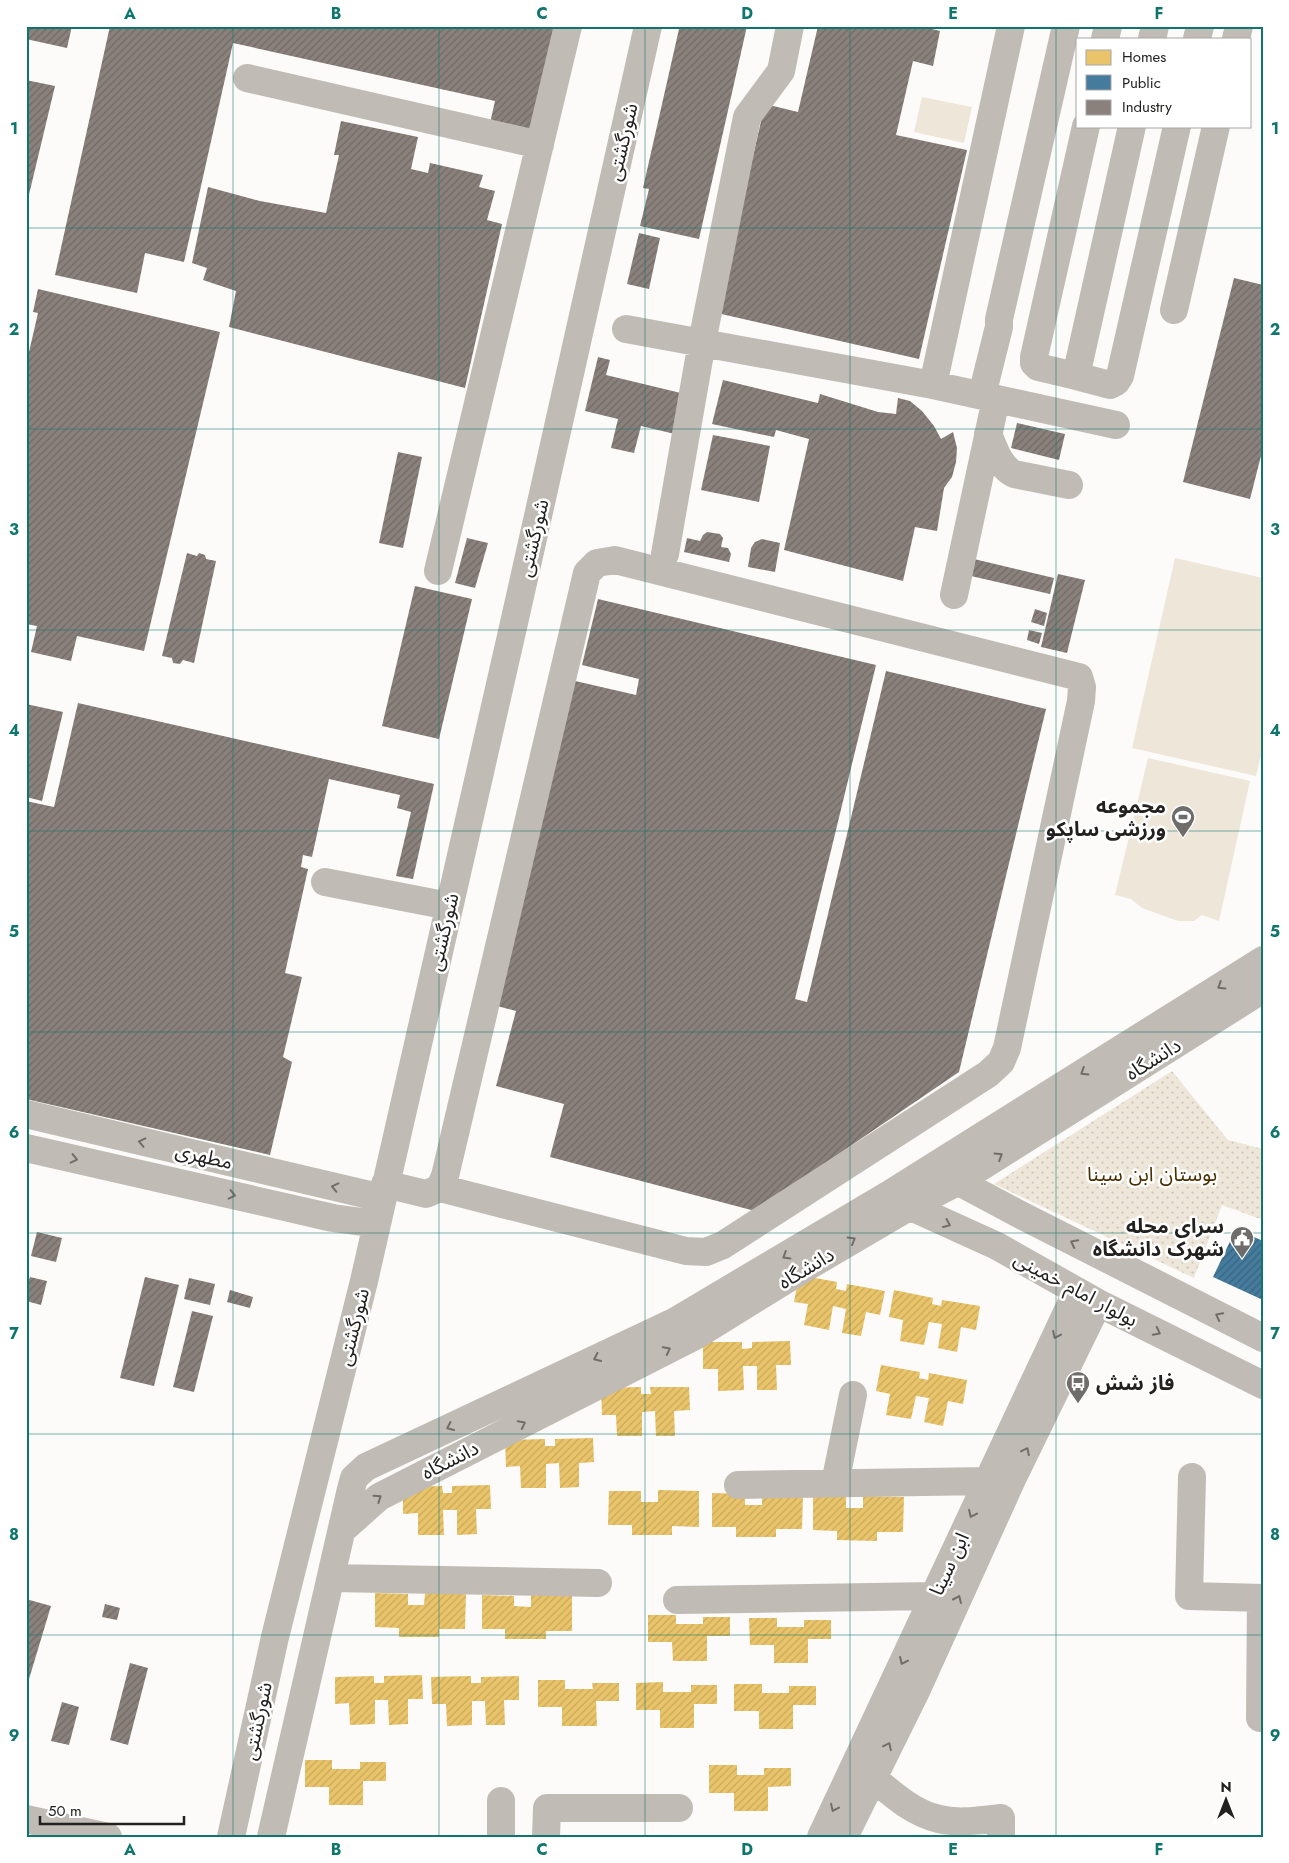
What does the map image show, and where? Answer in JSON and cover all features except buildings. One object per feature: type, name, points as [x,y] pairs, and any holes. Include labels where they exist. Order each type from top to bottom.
[{"type":"street","points":[[438,571],[568,26]]},
{"type":"street","name":"شورگشتی","points":[[231,1837],[275,1637],[364,1282],[648,26]]},
{"type":"street","points":[[665,554],[702,342],[747,117],[781,71],[790,26]]},
{"type":"street","points":[[932,385],[1011,26]]},
{"type":"street","points":[[954,596],[988,434],[989,397],[999,320],[1066,26]]},
{"type":"street","points":[[247,78],[540,145]]},
{"type":"street","points":[[1086,128],[1037,340],[1034,363],[1038,367],[1110,385],[1116,382],[1120,376],[1177,128]]},
{"type":"street","points":[[1076,376],[1132,128]]},
{"type":"street","points":[[1174,310],[1216,128]]},
{"type":"street","points":[[999,327],[1004,334],[1037,340]]},
{"type":"street","points":[[626,329],[932,385],[1116,425]]},
{"type":"street","points":[[988,434],[1006,470],[1014,474],[1069,485]]},
{"type":"street","points":[[381,1202],[426,1194],[440,1188],[686,1251],[706,1252],[723,1245],[988,1074],[1001,1062],[1007,1048],[1080,700],[1082,688],[1079,677],[615,560],[597,563],[587,572],[445,1176],[440,1188]]},
{"type":"street","points":[[324,882],[449,906]]},
{"type":"street","name":"دانشگاه","points":[[342,1530],[378,1497],[695,1336],[898,1201],[933,1166],[1263,960]]},
{"type":"street","name":"دانشگاه","points":[[342,1530],[354,1478],[366,1467],[674,1322],[898,1201],[958,1182],[1263,989]]},
{"type":"street","name":"مطهری","points":[[26,1114],[381,1202]]},
{"type":"street","name":"مطهری","points":[[26,1148],[333,1218],[381,1202]]},
{"type":"street","name":"بولوار امام خمینی","points":[[933,1166],[958,1182],[1263,1338]]},
{"type":"street","name":"بولوار امام خمینی","points":[[898,1201],[997,1246],[1088,1297],[1263,1385]]},
{"type":"street","name":"ابن سینا","points":[[821,1837],[988,1481],[1088,1297]]},
{"type":"street","name":"ابن سینا","points":[[844,1837],[917,1689],[1013,1477],[1088,1297]]},
{"type":"street","points":[[836,1483],[853,1395]]},
{"type":"street","points":[[1192,1477],[1189,1596],[1262,1598],[1260,1718]]},
{"type":"street","points":[[738,1485],[988,1481]]},
{"type":"street","points":[[271,1837],[342,1530]]},
{"type":"street","points":[[331,1578],[598,1583]]},
{"type":"street","points":[[676,1600],[934,1596]]},
{"type":"street","points":[[873,1778],[905,1804],[938,1819],[967,1822],[1001,1818],[1001,1837]]},
{"type":"street","points":[[501,1801],[501,1837]]},
{"type":"street","points":[[546,1837],[547,1808],[679,1808]]},
{"type":"street","points":[[26,1820],[108,1837]]},
{"type":"green space","points":[[922,97],[972,107],[964,143],[914,132]]},
{"type":"green space","points":[[1175,558],[1263,578],[1263,747],[1256,776],[1132,748]]},
{"type":"green space","name":"مجموعه ورزشی ساپکو","points":[[1148,758],[1250,781],[1219,921],[1202,915],[1194,921],[1178,921],[1142,908],[1131,899],[1115,895]]},
{"type":"green space","name":"بوستان ابن سینا","points":[[1172,1071],[1228,1140],[1263,1149],[1263,1220],[1222,1205],[1194,1278],[994,1184]]},
{"type":"place","name":"مجموعه ورزشی ساپکو","points":[[1183,838]]},
{"type":"place","name":"سرای محله شهرک دانشگاه","points":[[1242,1259]]},
{"type":"place","name":"فاز شش","points":[[1078,1404]]}]
